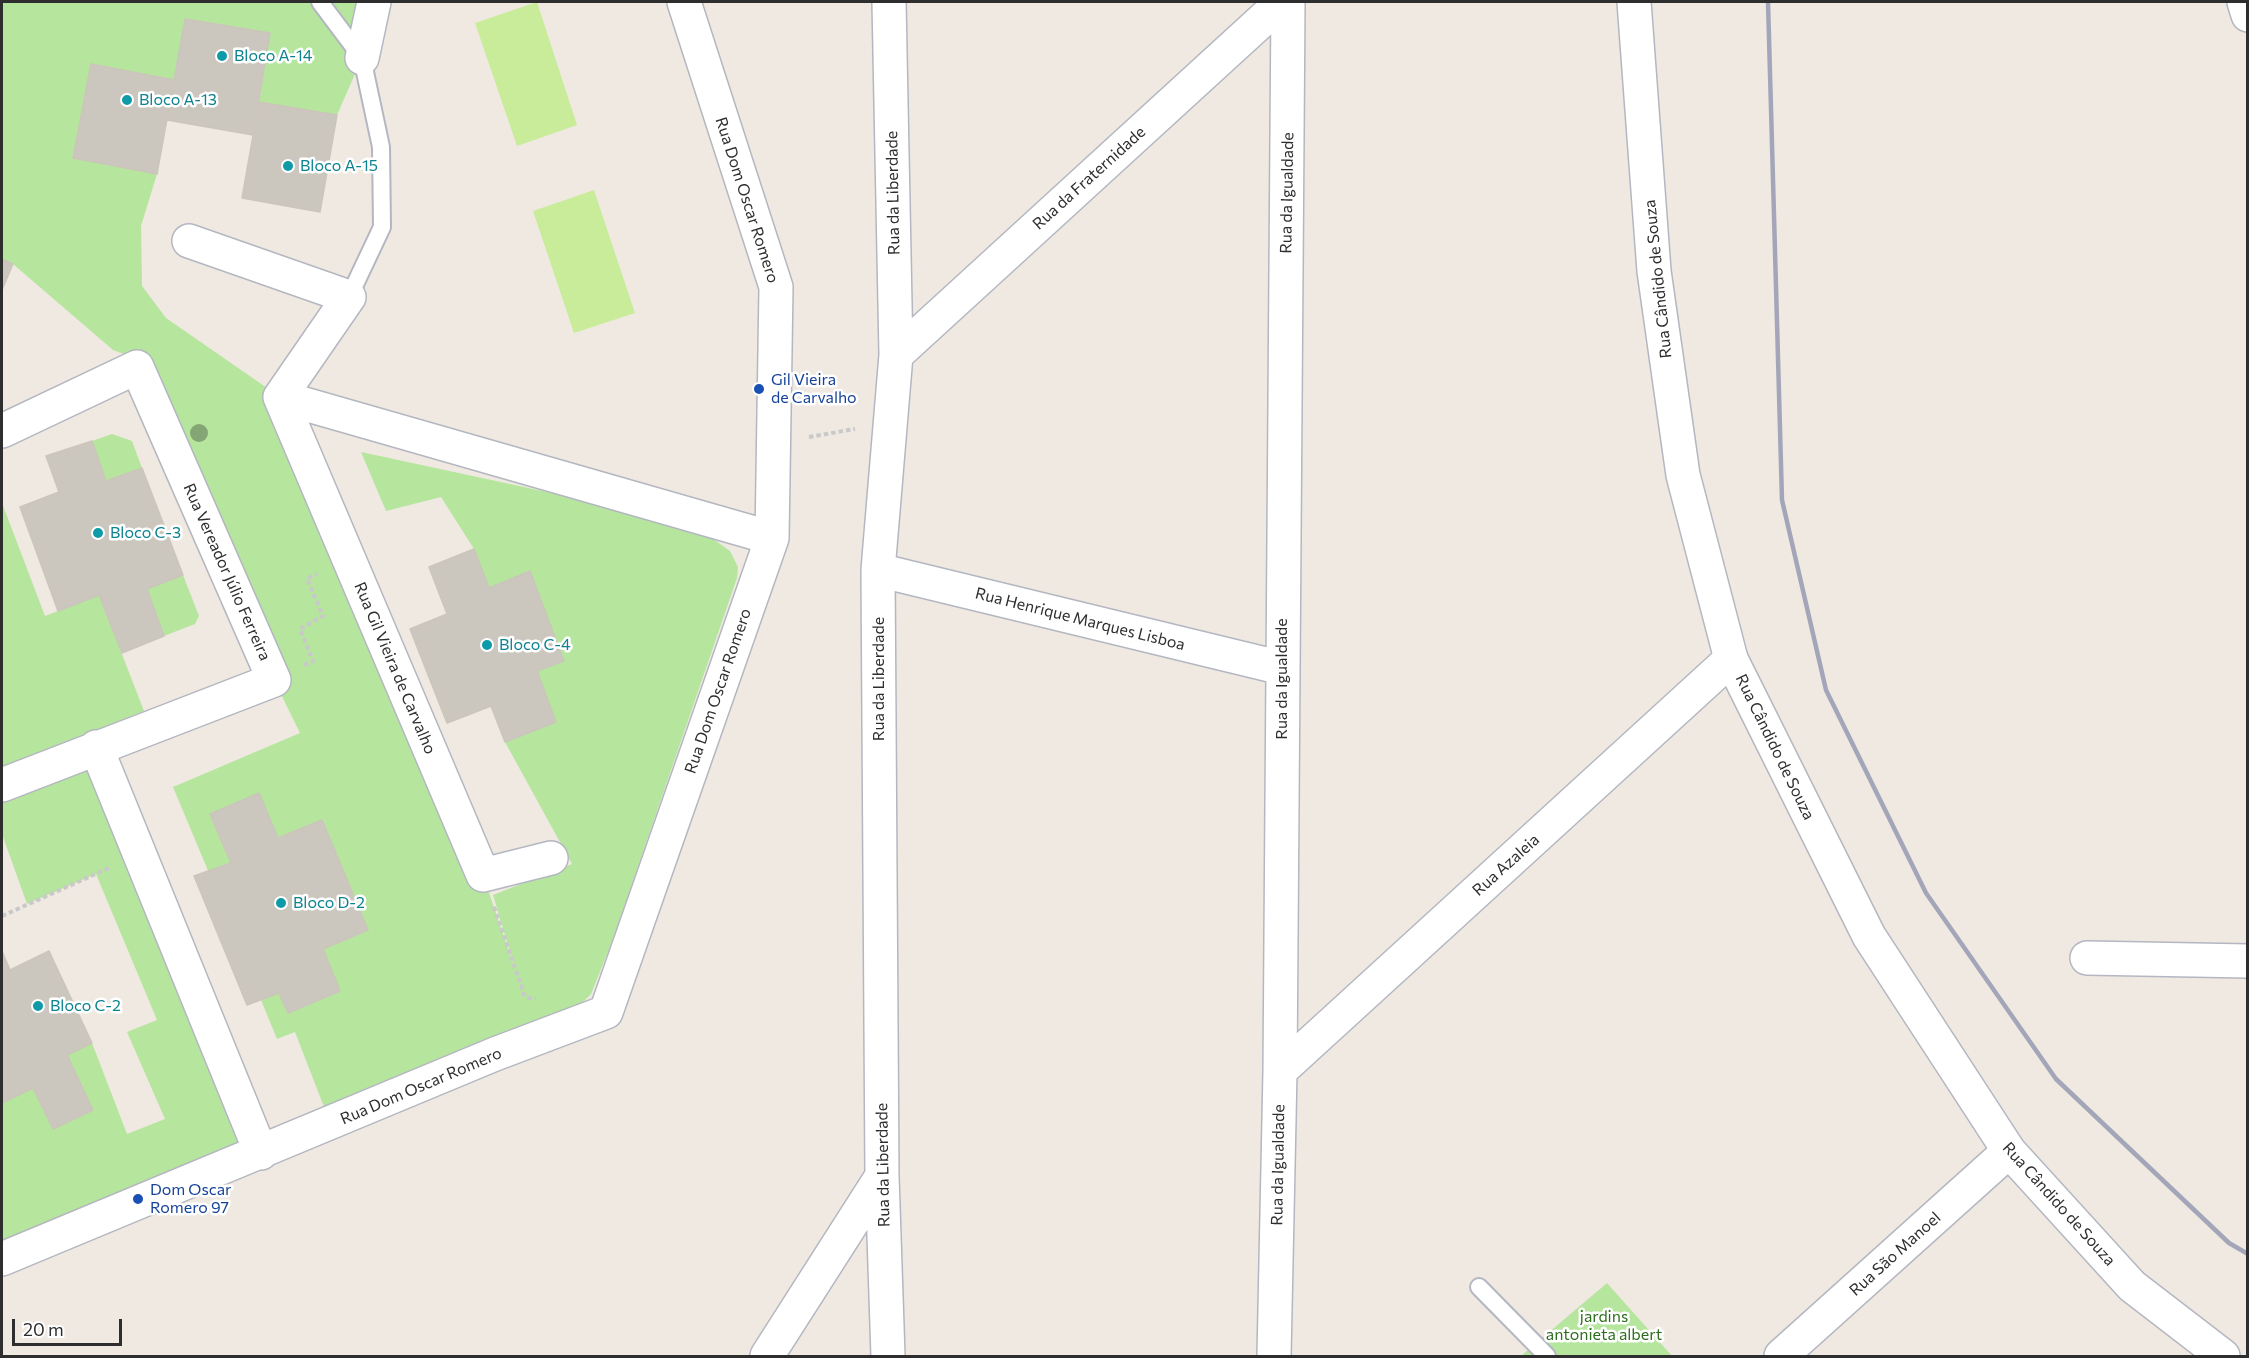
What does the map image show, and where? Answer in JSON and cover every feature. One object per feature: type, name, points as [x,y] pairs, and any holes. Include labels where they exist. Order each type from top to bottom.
[{"type":"street","points":[[362,58],[374,2]]},
{"type":"street","name":"Rua Dom Oscar Romero","points":[[2,1259],[495,1054],[606,1012],[772,538],[776,287],[684,2]]},
{"type":"street","name":"Rua da Liberdade","points":[[888,1356],[882,1176],[878,570],[896,355],[889,2]]},
{"type":"street","name":"Rua da Fraternidade","points":[[896,355],[1282,2]]},
{"type":"street","name":"Rua da Igualdade","points":[[1274,1356],[1280,1071],[1288,2]]},
{"type":"street","name":"Rua Cândido de Souza","points":[[1634,2],[1654,271],[1683,475],[1731,659],[1869,936],[2009,1151],[2132,1286],[2223,1356]]},
{"type":"street","points":[[2244,2],[2247,15]]},
{"type":"street","points":[[189,241],[349,297],[280,397],[772,538]]},
{"type":"street","name":"Rua Vereador Júlio Ferreira","points":[[2,431],[137,367],[274,680],[2,785]]},
{"type":"street","name":"Rua Gil Vieira de Carvalho","points":[[280,397],[483,875]]},
{"type":"street","name":"Rua Henrique Marques Lisboa","points":[[878,570],[1282,669]]},
{"type":"street","name":"Rua Azaleia","points":[[1280,1071],[1731,659]]},
{"type":"street","points":[[96,747],[261,1153]]},
{"type":"street","points":[[483,875],[551,858]]},
{"type":"street","points":[[2087,957],[2247,961]]},
{"type":"street","name":"Rua São Manoel","points":[[1781,1356],[2009,1151]]},
{"type":"street","points":[[766,1356],[882,1176]]},
{"type":"lane","points":[[320,2],[362,58],[381,147],[382,227],[349,297]]},
{"type":"lane","points":[[1479,1287],[1547,1356]]},
{"type":"path","points":[[808,437],[890,423]]},
{"type":"path","points":[[274,680],[312,661],[300,629],[323,616],[308,579],[348,557]]},
{"type":"path","points":[[2,916],[96,873]]},
{"type":"path","points":[[483,875],[525,997],[546,1000]]},
{"type":"green space","points":[[2,2],[374,2],[362,58],[337,115],[259,102],[270,33],[185,19],[174,80],[91,65],[73,158],[157,174],[141,226],[142,286],[166,318],[280,397],[483,875],[515,969],[493,895],[572,864],[505,742],[556,722],[537,671],[564,660],[530,572],[489,588],[474,549],[441,497],[386,511],[361,452],[589,501],[709,536],[730,551],[738,567],[737,578],[613,939],[591,994],[579,1006],[326,1112],[295,1032],[277,1039],[261,1000],[279,993],[288,1013],[340,991],[323,949],[368,930],[322,820],[278,838],[259,793],[211,814],[231,863],[209,873],[173,787],[300,733],[274,680],[143,361],[113,350],[13,264],[2,259]]},
{"type":"green space","points":[[537,2],[577,125],[517,146],[475,23]]},
{"type":"green space","points":[[594,190],[635,313],[574,333],[533,211]]},
{"type":"green space","points":[[112,434],[132,441],[142,468],[106,481],[92,441]]},
{"type":"green space","points":[[2,503],[45,616],[99,595],[144,711],[2,767]]},
{"type":"green space","points":[[183,575],[199,616],[195,624],[164,636],[147,589]]},
{"type":"green space","points":[[96,747],[240,1148],[2,1243],[2,1103],[33,1088],[53,1129],[92,1110],[67,1055],[92,1043],[127,1134],[165,1119],[127,1032],[157,1020],[96,874],[27,904],[2,834],[2,785]]},
{"type":"green space","name":"jardins antonieta albert","points":[[1607,1283],[1672,1356],[1521,1356]]},
{"type":"building","name":"Bloco A-14","points":[[185,19],[270,33],[253,135],[167,120]]},
{"type":"building","name":"Bloco A-13","points":[[91,64],[174,80],[157,174],[73,158]]},
{"type":"building","name":"Bloco A-15","points":[[259,102],[337,115],[320,212],[242,198]]},
{"type":"building","points":[[2,259],[13,264],[2,290]]},
{"type":"building","name":"Bloco C-3","points":[[92,441],[106,481],[142,468],[183,575],[147,589],[164,636],[122,653],[99,595],[58,611],[20,507],[59,492],[46,456]]},
{"type":"building","name":"Bloco C-4","points":[[474,549],[489,588],[530,571],[564,661],[537,671],[556,722],[505,742],[491,706],[447,723],[410,629],[447,614],[429,567]]},
{"type":"building","name":"Bloco D-2","points":[[259,793],[278,838],[322,820],[368,930],[323,949],[340,991],[288,1013],[279,993],[247,1005],[194,876],[231,863],[210,814]]},
{"type":"building","name":"Bloco C-2","points":[[2,951],[10,970],[49,951],[92,1043],[67,1055],[93,1110],[53,1129],[33,1088],[2,1103]]},
{"type":"railway","points":[[1768,2],[1782,500],[1826,690],[1926,893],[2056,1079],[2229,1243],[2248,1254]]},
{"type":"place","name":"Bloco A-14","points":[[222,56]]},
{"type":"place","name":"Bloco A-13","points":[[127,100]]},
{"type":"place","name":"Bloco A-15","points":[[288,166]]},
{"type":"place","name":"Gil Vieira de Carvalho","points":[[759,389]]},
{"type":"place","name":"Bloco C-3","points":[[98,533]]},
{"type":"place","name":"Bloco C-4","points":[[487,645]]},
{"type":"place","name":"Bloco D-2","points":[[281,903]]},
{"type":"place","name":"Bloco C-2","points":[[38,1006]]},
{"type":"place","name":"Dom Oscar Romero 97","points":[[138,1199]]}]
